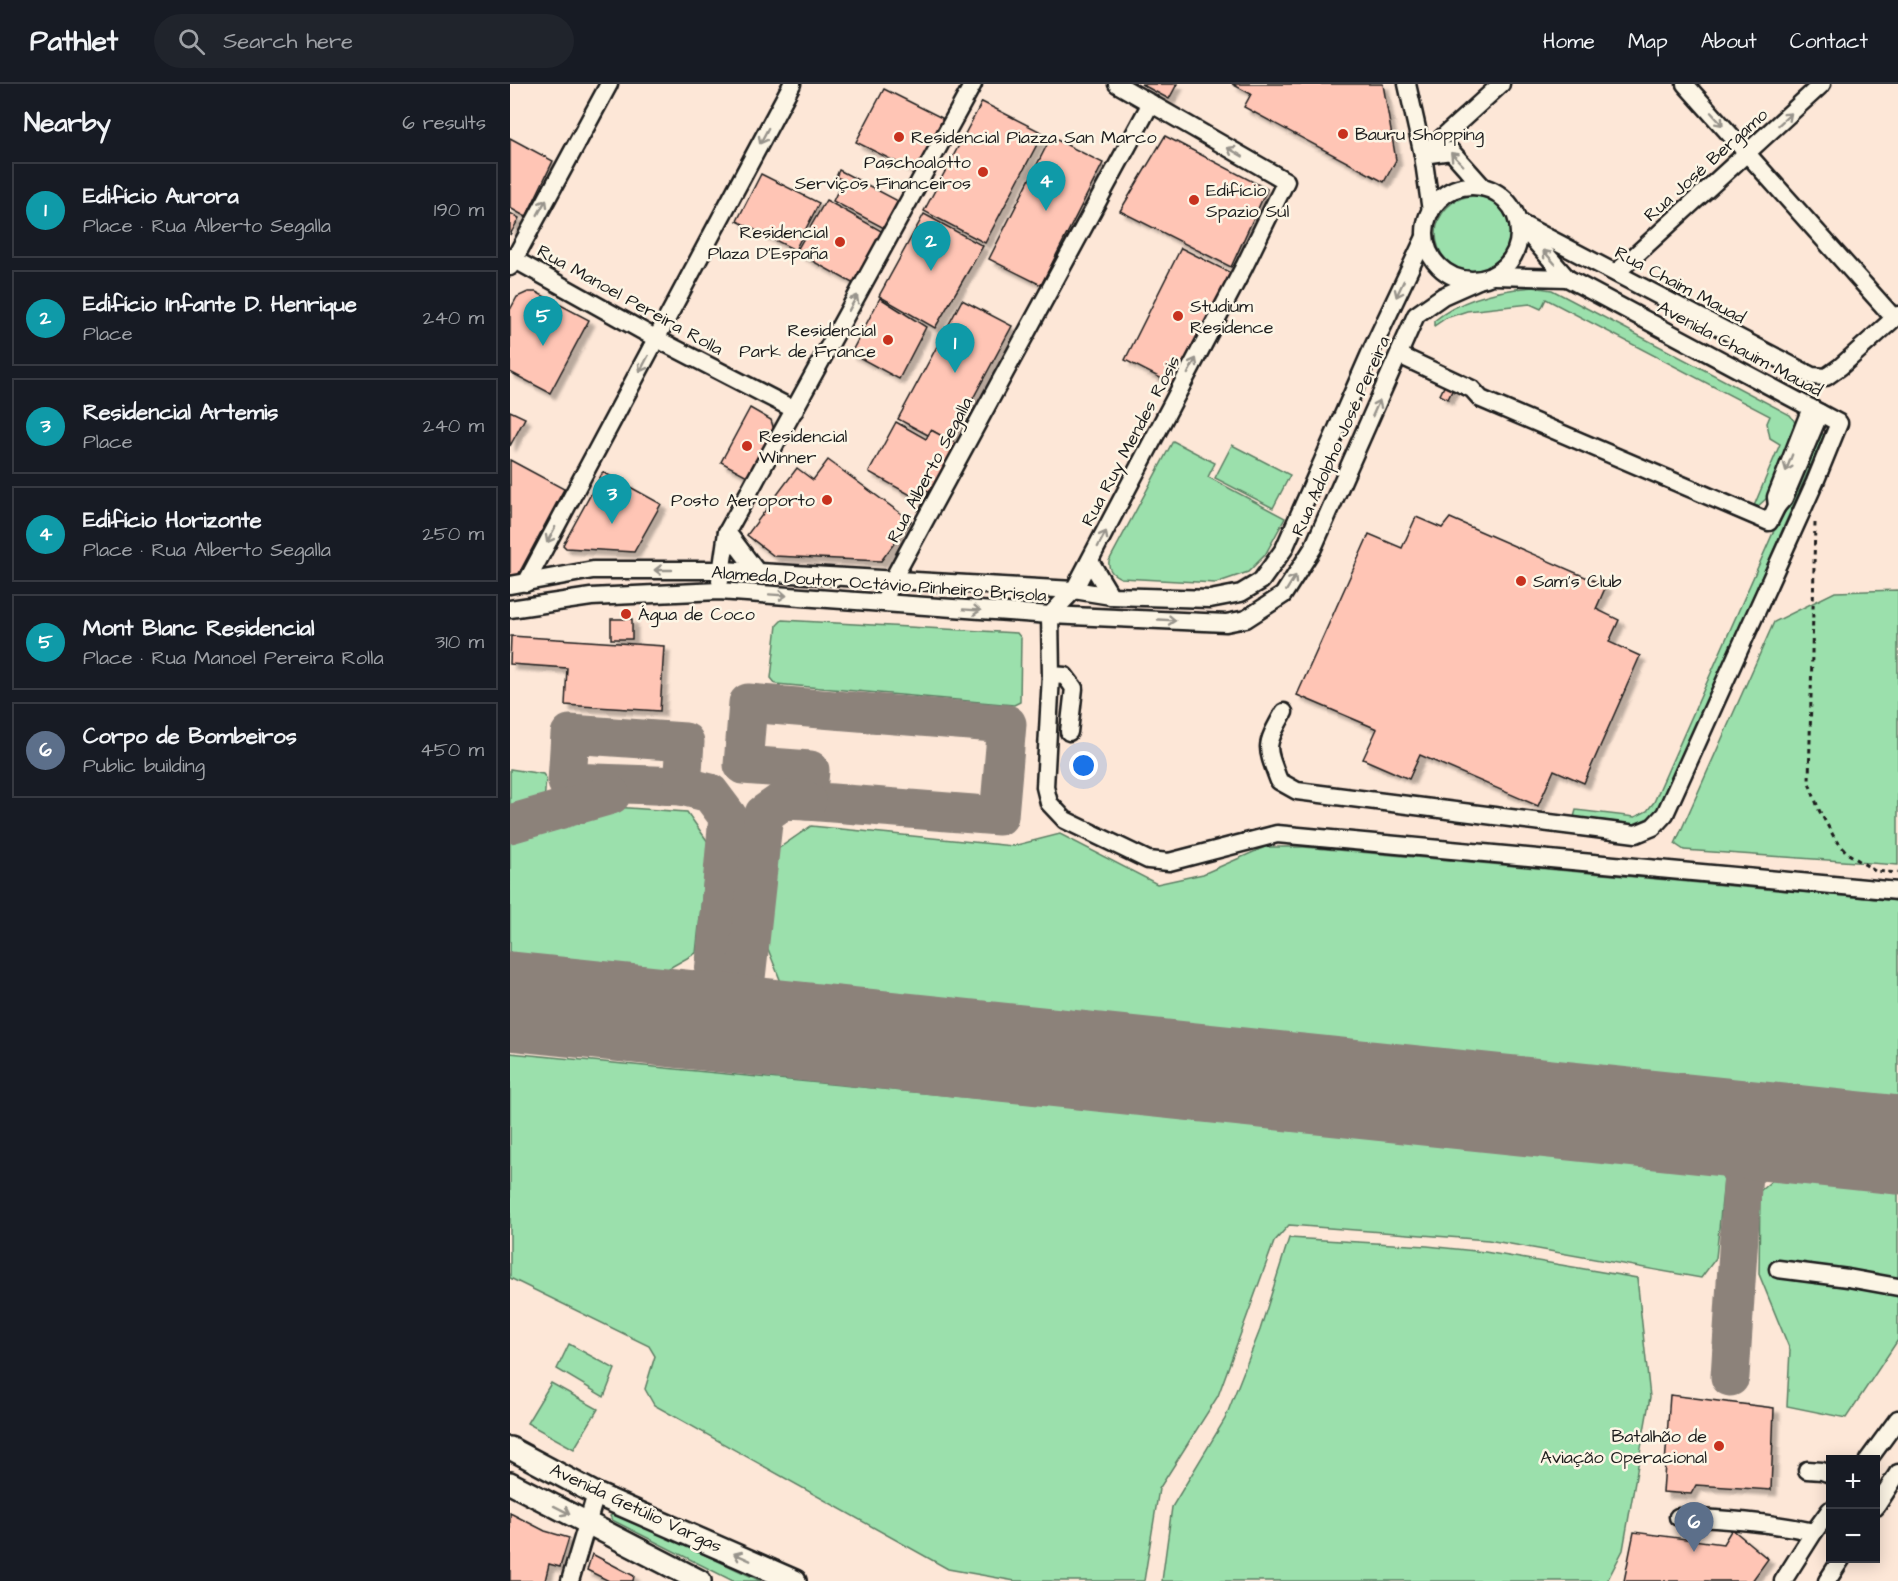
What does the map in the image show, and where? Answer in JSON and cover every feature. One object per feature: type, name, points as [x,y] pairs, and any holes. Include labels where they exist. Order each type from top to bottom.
[{"type":"main road","name":"Avenida Getúlio Vargas","points":[[510,1448],[596,1494],[795,1581]]},
{"type":"main road","name":"Avenida Getúlio Vargas","points":[[510,1483],[700,1581]]},
{"type":"street","points":[[511,261],[609,84]]},
{"type":"street","points":[[518,584],[657,339],[792,84]]},
{"type":"street","points":[[720,591],[727,531],[973,84]]},
{"type":"street","points":[[1117,84],[1151,103]]},
{"type":"street","points":[[1407,84],[1423,155],[1431,211]]},
{"type":"street","points":[[1423,155],[1501,84]]},
{"type":"street","points":[[1685,84],[1896,316]]},
{"type":"street","name":"Rua José Bergamo","points":[[1616,273],[1822,84]]},
{"type":"street","name":"Rua Ruy Mendes Rosis","points":[[1050,615],[1074,590],[1090,561],[1244,267],[1286,181],[1151,103]]},
{"type":"street","name":"Rua Alberto Segalla","points":[[884,603],[893,579],[1151,103]]},
{"type":"street","points":[[1423,155],[1451,151],[1483,187]]},
{"type":"street","points":[[1467,186],[1483,187],[1495,191],[1513,209],[1520,236],[1516,252],[1507,266],[1487,278],[1464,280],[1449,275],[1437,265],[1428,252],[1425,237],[1426,224],[1431,211],[1440,199],[1453,190],[1467,186]]},
{"type":"street","name":"Rua Chaim Mauad","points":[[1518,222],[1812,376],[1826,376],[1840,367],[1896,316]]},
{"type":"street","name":"Avenida Chauim Mauad","points":[[1284,712],[1269,740],[1268,754],[1279,781],[1297,791],[1636,834],[1653,827],[1665,814],[1815,482],[1839,423],[1567,278],[1518,222]]},
{"type":"street","name":"Rua Adolpho José Pereira","points":[[1241,593],[1262,581],[1284,549],[1372,349],[1425,237]]},
{"type":"street","name":"Rua Manoel Pereira Rolla","points":[[511,261],[795,410]]},
{"type":"street","name":"Avenida Chauim Mauad","points":[[1487,278],[1567,278]]},
{"type":"street","name":"Rua Adolpho José Pereira","points":[[1246,619],[1283,595],[1313,548],[1416,315],[1443,296],[1487,278]]},
{"type":"street","points":[[1372,349],[1398,359],[1467,399],[1480,399],[1769,522],[1777,506],[1776,497],[1815,411]]},
{"type":"street","points":[[727,531],[758,573]]},
{"type":"street","points":[[1090,561],[1111,596]]},
{"type":"street","points":[[591,597],[596,582],[593,570]]},
{"type":"street","name":"Alameda Doutor Octávio Pinheiro Brisola","points":[[518,584],[593,570],[722,570],[1074,590],[1111,596],[1210,599],[1241,593]]},
{"type":"street","name":"Alameda Doutor Octávio Pinheiro Brisola","points":[[510,609],[591,597],[720,591],[1050,615],[1226,623],[1246,619]]},
{"type":"street","points":[[1050,615],[1051,675],[1045,787],[1049,803],[1065,820],[1148,860],[1169,862],[1277,834],[1898,891]]},
{"type":"street","points":[[1051,675],[1065,676],[1074,688],[1069,732]]},
{"type":"street","points":[[1778,1269],[1898,1287]]},
{"type":"street","points":[[1872,1455],[1898,1419]]},
{"type":"street","points":[[1807,1470],[1826,1472]]},
{"type":"street","points":[[1880,1500],[1898,1473]]},
{"type":"street","points":[[570,1581],[596,1494]]},
{"type":"street","points":[[1783,1581],[1826,1516]]},
{"type":"street","points":[[1678,1517],[1734,1520],[1814,1532]]},
{"type":"street","points":[[1827,1581],[1839,1563]]},
{"type":"path","points":[[1815,517],[1809,783],[1819,810],[1834,837],[1847,853],[1875,871],[1898,873]]},
{"type":"green space","points":[[1474,196],[1489,199],[1501,207],[1509,219],[1512,234],[1509,249],[1501,261],[1489,269],[1474,272],[1459,269],[1447,261],[1439,249],[1436,234],[1439,219],[1447,207],[1459,199]]},
{"type":"green space","points":[[1533,287],[1552,290],[1790,415],[1795,423],[1795,433],[1767,498],[1758,506],[1754,506],[1780,444],[1770,438],[1767,423],[1770,416],[1546,299],[1541,309],[1530,304],[1467,311],[1446,318],[1434,326],[1434,321],[1468,301],[1507,290]]},
{"type":"green space","points":[[1818,431],[1824,435],[1662,804],[1653,816],[1634,824],[1574,817],[1576,810],[1635,817],[1647,811],[1654,802]]},
{"type":"green space","points":[[1173,441],[1215,463],[1208,477],[1285,518],[1265,555],[1248,572],[1216,583],[1121,578],[1110,569],[1109,561]]},
{"type":"green space","points":[[1232,445],[1290,475],[1273,508],[1215,478]]},
{"type":"green space","points":[[1898,590],[1898,865],[1684,850],[1675,844],[1774,622],[1835,592]]},
{"type":"green space","points":[[782,620],[1017,633],[1021,638],[1020,702],[1014,705],[776,684],[771,678],[777,625]]},
{"type":"green space","points":[[510,769],[543,774],[546,778],[544,803],[539,807],[510,816]]},
{"type":"green space","points":[[614,807],[687,812],[708,842],[696,953],[657,975],[510,960],[510,834]]},
{"type":"green space","points":[[811,826],[1013,846],[1060,834],[1157,884],[1203,874],[1265,847],[1304,847],[1898,901],[1898,1100],[803,997],[781,982],[766,944],[775,851]]},
{"type":"green space","points":[[510,1053],[1720,1170],[1724,1180],[1716,1258],[1701,1278],[1488,1240],[1289,1225],[1274,1242],[1218,1396],[1159,1489],[1144,1581],[1015,1581],[948,1569],[654,1405],[645,1389],[655,1356],[649,1346],[510,1278]]},
{"type":"green space","points":[[1776,1177],[1898,1190],[1898,1340],[1846,1418],[1787,1406],[1790,1350],[1759,1274],[1760,1191]]},
{"type":"green space","points":[[1289,1238],[1427,1246],[1485,1252],[1637,1278],[1650,1397],[1623,1550],[1607,1581],[1162,1581],[1172,1507],[1225,1419],[1260,1330]]},
{"type":"green space","points":[[569,1344],[615,1369],[604,1397],[557,1369]]},
{"type":"green space","points":[[551,1383],[598,1409],[574,1449],[527,1423]]},
{"type":"green space","points":[[615,1513],[761,1581],[733,1581],[612,1520],[610,1516]]},
{"type":"building","points":[[1141,84],[1177,84],[1169,99]]},
{"type":"building","name":"Bauru Shopping","points":[[1232,84],[1383,84],[1396,160],[1384,182],[1244,107],[1251,94]]},
{"type":"building","name":"Residencial Piazza San Marco","points":[[884,89],[942,118],[942,131],[920,174],[856,142]]},
{"type":"building","name":"Paschoalotto Serviços Financeiros","points":[[982,102],[1043,133],[985,243],[924,211]]},
{"type":"building","name":"Edifício Spazio Sul","points":[[1165,136],[1267,189],[1231,267],[1120,211]]},
{"type":"building","points":[[1051,137],[1103,163],[1041,285],[989,259]]},
{"type":"building","points":[[510,138],[553,161],[526,217],[510,208]]},
{"type":"building","points":[[839,170],[898,201],[884,228],[833,201],[843,180],[836,177]]},
{"type":"building","points":[[761,174],[819,203],[795,250],[737,221]]},
{"type":"building","name":"Residencial Plaza D'España","points":[[826,200],[883,232],[854,284],[796,252]]},
{"type":"building","points":[[510,213],[519,218],[510,235]]},
{"type":"building","points":[[924,214],[983,246],[935,328],[879,296]]},
{"type":"building","name":"Studium Residence","points":[[1181,248],[1231,273],[1174,385],[1125,360]]},
{"type":"building","points":[[528,292],[536,292],[589,320],[550,393],[510,372],[510,310],[517,297]]},
{"type":"building","name":"Residencial Park de France","points":[[880,298],[926,327],[899,379],[851,353]]},
{"type":"building","points":[[962,300],[1012,326],[950,441],[933,431],[928,435],[898,419]]},
{"type":"building","points":[[1450,374],[1458,378],[1448,399],[1440,395]]},
{"type":"building","name":"Residencial Winner","points":[[750,408],[771,420],[774,430],[749,477],[721,462]]},
{"type":"building","points":[[510,411],[525,418],[510,446]]},
{"type":"building","points":[[896,422],[926,439],[931,430],[957,444],[930,492],[922,488],[916,498],[869,472]]},
{"type":"building","points":[[510,460],[564,489],[517,577],[510,575]]},
{"type":"building","name":"Posto Aeroporto","points":[[828,460],[911,521],[881,561],[774,556],[747,535],[797,468],[813,480]]},
{"type":"building","points":[[603,472],[661,504],[634,552],[566,548],[563,545]]},
{"type":"building","points":[[1416,517],[1442,528],[1450,518],[1606,586],[1596,609],[1619,620],[1609,642],[1640,656],[1584,783],[1554,770],[1538,806],[1420,755],[1409,779],[1363,759],[1377,729],[1297,695],[1369,534],[1402,548]]},
{"type":"building","points":[[611,619],[632,619],[632,639],[611,639]]},
{"type":"building","points":[[511,636],[664,646],[660,711],[565,705],[567,668],[510,664]]},
{"type":"building","name":"Batalhão de Aviação Operacional","points":[[1670,1395],[1774,1408],[1771,1490],[1696,1485],[1691,1494],[1663,1492]]},
{"type":"building","points":[[510,1513],[545,1531],[569,1538],[560,1567],[549,1564],[545,1581],[510,1581]]},
{"type":"building","points":[[1732,1529],[1768,1559],[1752,1581],[1624,1581],[1634,1532],[1723,1544]]},
{"type":"building","points":[[592,1554],[634,1576],[633,1581],[609,1581],[587,1570]]},
{"type":"taxiway","points":[[748,703],[1007,724],[999,816],[807,801],[810,770],[743,765],[748,703]]},
{"type":"taxiway","points":[[570,734],[685,742],[682,786],[567,782],[570,734]]},
{"type":"taxiway","points":[[660,1016],[713,985],[728,817],[710,793],[682,786]]},
{"type":"taxiway","points":[[510,824],[611,795]]},
{"type":"taxiway","points":[[779,1030],[745,987],[764,814],[784,800],[807,801]]},
{"type":"taxiway","points":[[1704,1126],[1743,1172],[1792,1135]]},
{"type":"taxiway","points":[[1730,1377],[1743,1172]]},
{"type":"runway","points":[[510,1001],[1898,1145]]},
{"type":"place","name":"Bauru Shopping","points":[[1343,134]]},
{"type":"place","name":"Residencial Piazza San Marco","points":[[899,137]]},
{"type":"place","name":"Paschoalotto Serviços Financeiros","points":[[983,172]]},
{"type":"place","name":"Edifício Spazio Sul","points":[[1194,200]]},
{"type":"place","name":"Edifício Horizonte","points":[[1046,211]]},
{"type":"place","name":"Residencial Plaza D'España","points":[[840,242]]},
{"type":"place","name":"Edifício Infante D. Henrique","points":[[931,271]]},
{"type":"place","name":"Studium Residence","points":[[1178,316]]},
{"type":"place","name":"Residencial Park de France","points":[[888,340]]},
{"type":"place","name":"Mont Blanc Residencial","points":[[543,346]]},
{"type":"place","name":"Edifício Aurora","points":[[955,373]]},
{"type":"place","name":"Residencial Winner","points":[[747,446]]},
{"type":"place","name":"Posto Aeroporto","points":[[827,500]]},
{"type":"place","name":"Residencial Artemis","points":[[612,524]]},
{"type":"place","name":"Sam's Club","points":[[1521,581]]},
{"type":"place","name":"Água de Coco","points":[[626,614]]},
{"type":"place","name":"Batalhão de Aviação Operacional","points":[[1719,1446]]},
{"type":"place","name":"Corpo de Bombeiros","points":[[1694,1552]]}]
